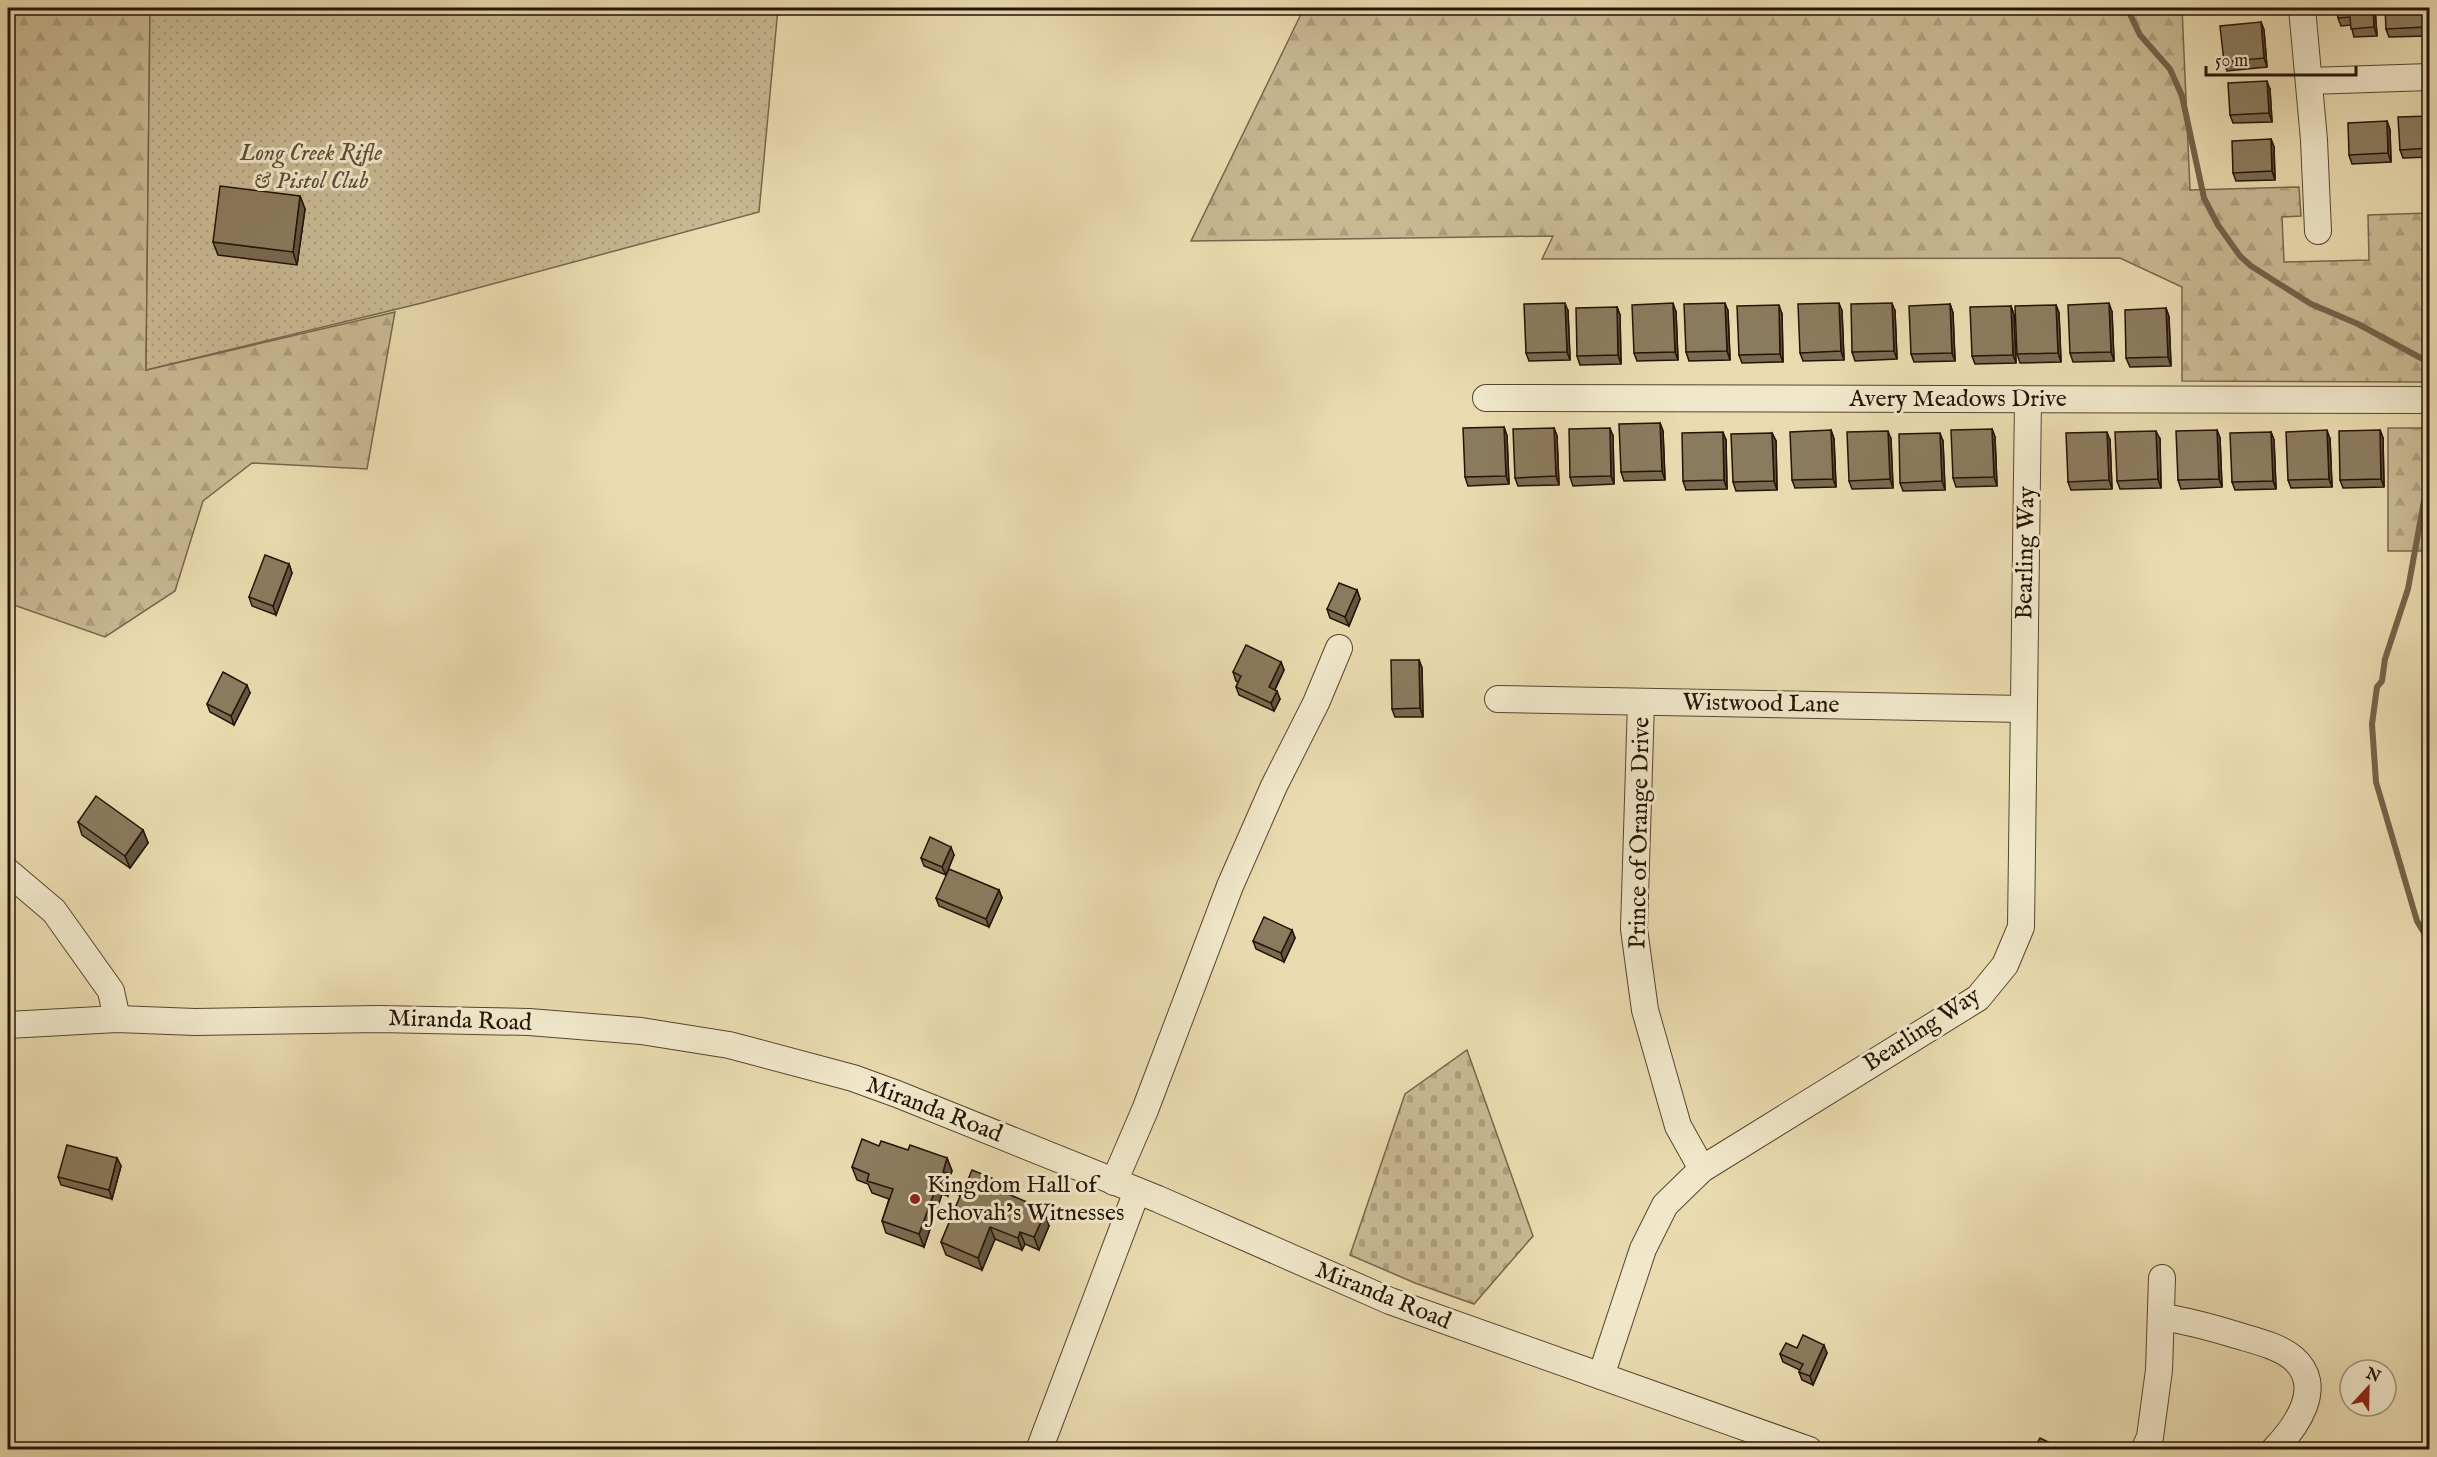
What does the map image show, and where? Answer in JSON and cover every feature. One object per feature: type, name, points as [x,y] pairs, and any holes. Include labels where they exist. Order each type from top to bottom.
[{"type":"street","points":[[2302,8],[2318,231]]},
{"type":"street","points":[[2309,81],[2430,77]]},
{"type":"street","name":"Avery Meadows Drive","points":[[1486,398],[2430,400]]},
{"type":"street","name":"Bearling Way","points":[[1601,1376],[1643,1249],[1665,1205],[1702,1169],[1978,998],[2005,965],[2021,927],[2028,400]]},
{"type":"street","points":[[1039,1449],[1126,1186],[1153,1089],[1230,886],[1274,786],[1316,703],[1339,648]]},
{"type":"street","name":"Wistwood Lane","points":[[1498,699],[2024,709]]},
{"type":"street","name":"Prince of Orange Drive","points":[[1641,702],[1634,929],[1645,1010],[1678,1126],[1702,1169]]},
{"type":"street","points":[[8,872],[54,911],[111,992],[117,1019]]},
{"type":"street","name":"Miranda Road","points":[[8,1025],[117,1019],[195,1022],[479,1019],[641,1031],[729,1045],[853,1078],[1126,1186],[1390,1301],[1809,1449]]},
{"type":"street","points":[[2144,1449],[2150,1437],[2159,1370],[2162,1278]]},
{"type":"street","points":[[2161,1317],[2182,1320],[2260,1342],[2292,1357],[2301,1366],[2308,1394],[2306,1402],[2293,1429],[2274,1449]]},
{"type":"green space","points":[[8,8],[150,8],[146,370],[395,312],[367,469],[252,463],[203,501],[175,591],[105,637],[8,603]]},
{"type":"green space","name":"Long Creek Rifle & Pistol Club","points":[[150,8],[778,8],[759,212],[422,303],[146,370]]},
{"type":"green space","points":[[1304,8],[2182,8],[2190,190],[2299,187],[2301,216],[2282,217],[2284,262],[2369,260],[2368,215],[2429,213],[2429,382],[2182,381],[2182,287],[2120,258],[1542,259],[1553,236],[1191,241]]},
{"type":"green space","points":[[2388,428],[2429,428],[2429,551],[2388,551]]},
{"type":"green space","points":[[1467,1050],[1533,1236],[1474,1304],[1415,1283],[1350,1255],[1405,1094]]},
{"type":"building","points":[[2337,8],[2373,8],[2374,27],[2351,29],[2350,17],[2338,18]]},
{"type":"building","points":[[2385,8],[2425,8],[2426,27],[2386,29]]},
{"type":"building","points":[[2261,22],[2264,58],[2224,62],[2220,26]]},
{"type":"building","points":[[2267,81],[2269,113],[2230,115],[2228,83]]},
{"type":"building","points":[[2430,116],[2430,148],[2400,150],[2398,117]]},
{"type":"building","points":[[2387,121],[2388,153],[2349,155],[2348,123]]},
{"type":"building","points":[[2271,139],[2272,171],[2233,173],[2232,141]]},
{"type":"building","points":[[220,186],[300,196],[293,252],[213,242]]},
{"type":"building","points":[[1565,303],[1567,352],[1526,353],[1524,304]]},
{"type":"building","points":[[1673,303],[1675,352],[1634,353],[1632,305]]},
{"type":"building","points":[[1725,303],[1727,351],[1686,352],[1684,304]]},
{"type":"building","points":[[1839,303],[1841,351],[1800,353],[1798,304]]},
{"type":"building","points":[[1892,303],[1894,351],[1852,352],[1851,304]]},
{"type":"building","points":[[2109,303],[2111,352],[2070,353],[2068,305]]},
{"type":"building","points":[[1950,304],[1952,353],[1911,354],[1909,306]]},
{"type":"building","points":[[1779,305],[1780,354],[1739,355],[1737,306]]},
{"type":"building","points":[[2056,305],[2058,353],[2017,354],[2015,306]]},
{"type":"building","points":[[2011,306],[2013,355],[1972,356],[1970,307]]},
{"type":"building","points":[[1617,307],[1618,355],[1577,356],[1576,308]]},
{"type":"building","points":[[2166,308],[2168,357],[2126,358],[2125,310]]},
{"type":"building","points":[[1660,423],[1662,471],[1621,472],[1619,424]]},
{"type":"building","points":[[1504,427],[1506,476],[1465,477],[1463,428]]},
{"type":"building","points":[[1554,428],[1556,476],[1515,478],[1513,429]]},
{"type":"building","points":[[1610,428],[1611,476],[1570,477],[1569,429]]},
{"type":"building","points":[[1992,429],[1994,477],[1953,478],[1951,430]]},
{"type":"building","points":[[1831,430],[1833,479],[1792,480],[1790,432]]},
{"type":"building","points":[[2217,430],[2219,479],[2178,480],[2176,431]]},
{"type":"building","points":[[2327,430],[2329,479],[2288,480],[2286,432]]},
{"type":"building","points":[[2380,430],[2381,479],[2340,480],[2339,431]]},
{"type":"building","points":[[1888,431],[1890,479],[1849,481],[1847,432]]},
{"type":"building","points":[[2156,431],[2158,479],[2117,481],[2115,432]]},
{"type":"building","points":[[1723,432],[1724,480],[1683,481],[1682,433]]},
{"type":"building","points":[[2107,432],[2109,480],[2068,482],[2066,433]]},
{"type":"building","points":[[2271,432],[2273,481],[2232,482],[2230,433]]},
{"type":"building","points":[[1772,433],[1774,481],[1733,482],[1731,434]]},
{"type":"building","points":[[1940,433],[1942,481],[1900,483],[1899,434]]},
{"type":"building","points":[[265,555],[289,564],[273,606],[249,597]]},
{"type":"building","points":[[1339,583],[1357,590],[1345,617],[1327,609]]},
{"type":"building","points":[[1246,645],[1281,662],[1269,687],[1277,691],[1271,703],[1236,687],[1241,676],[1233,672]]},
{"type":"building","points":[[1391,660],[1419,660],[1420,708],[1392,709]]},
{"type":"building","points":[[223,672],[247,685],[231,716],[207,704]]},
{"type":"building","points":[[96,796],[143,830],[125,856],[78,822]]},
{"type":"building","points":[[930,837],[951,847],[942,867],[921,858]]},
{"type":"building","points":[[949,869],[999,890],[986,919],[936,898]]},
{"type":"building","points":[[1264,917],[1292,930],[1281,953],[1253,941]]},
{"type":"building","name":"Kingdom Hall of Jehovah’s Witnesses","points":[[862,1139],[879,1146],[881,1141],[908,1150],[910,1145],[947,1158],[943,1172],[947,1173],[943,1184],[938,1182],[919,1234],[882,1221],[893,1189],[867,1181],[869,1174],[852,1167]]},
{"type":"building","points":[[67,1145],[117,1158],[109,1190],[58,1177]]},
{"type":"building","name":"Kingdom Hall of Jehovah’s Witnesses","points":[[972,1170],[1006,1184],[1003,1192],[1045,1213],[1034,1237],[1020,1232],[1018,1238],[990,1227],[978,1258],[941,1242],[961,1194],[958,1193],[963,1181],[967,1182]]},
{"type":"building","points":[[1803,1335],[1824,1345],[1810,1376],[1799,1372],[1803,1364],[1780,1354],[1786,1343],[1797,1348]]},
{"type":"building","points":[[2040,1438],[2062,1449],[2034,1449]]},
{"type":"waterway","points":[[2127,8],[2140,35],[2170,69],[2182,96],[2204,198],[2218,225],[2240,256],[2251,266],[2311,304],[2358,324],[2430,363]]},
{"type":"waterway","points":[[2430,484],[2424,501],[2408,589],[2385,659],[2382,681],[2377,687],[2372,724],[2376,782],[2417,921],[2430,943]]},
{"type":"place","name":"Kingdom Hall of Jehovah’s Witnesses","points":[[915,1199]]}]
